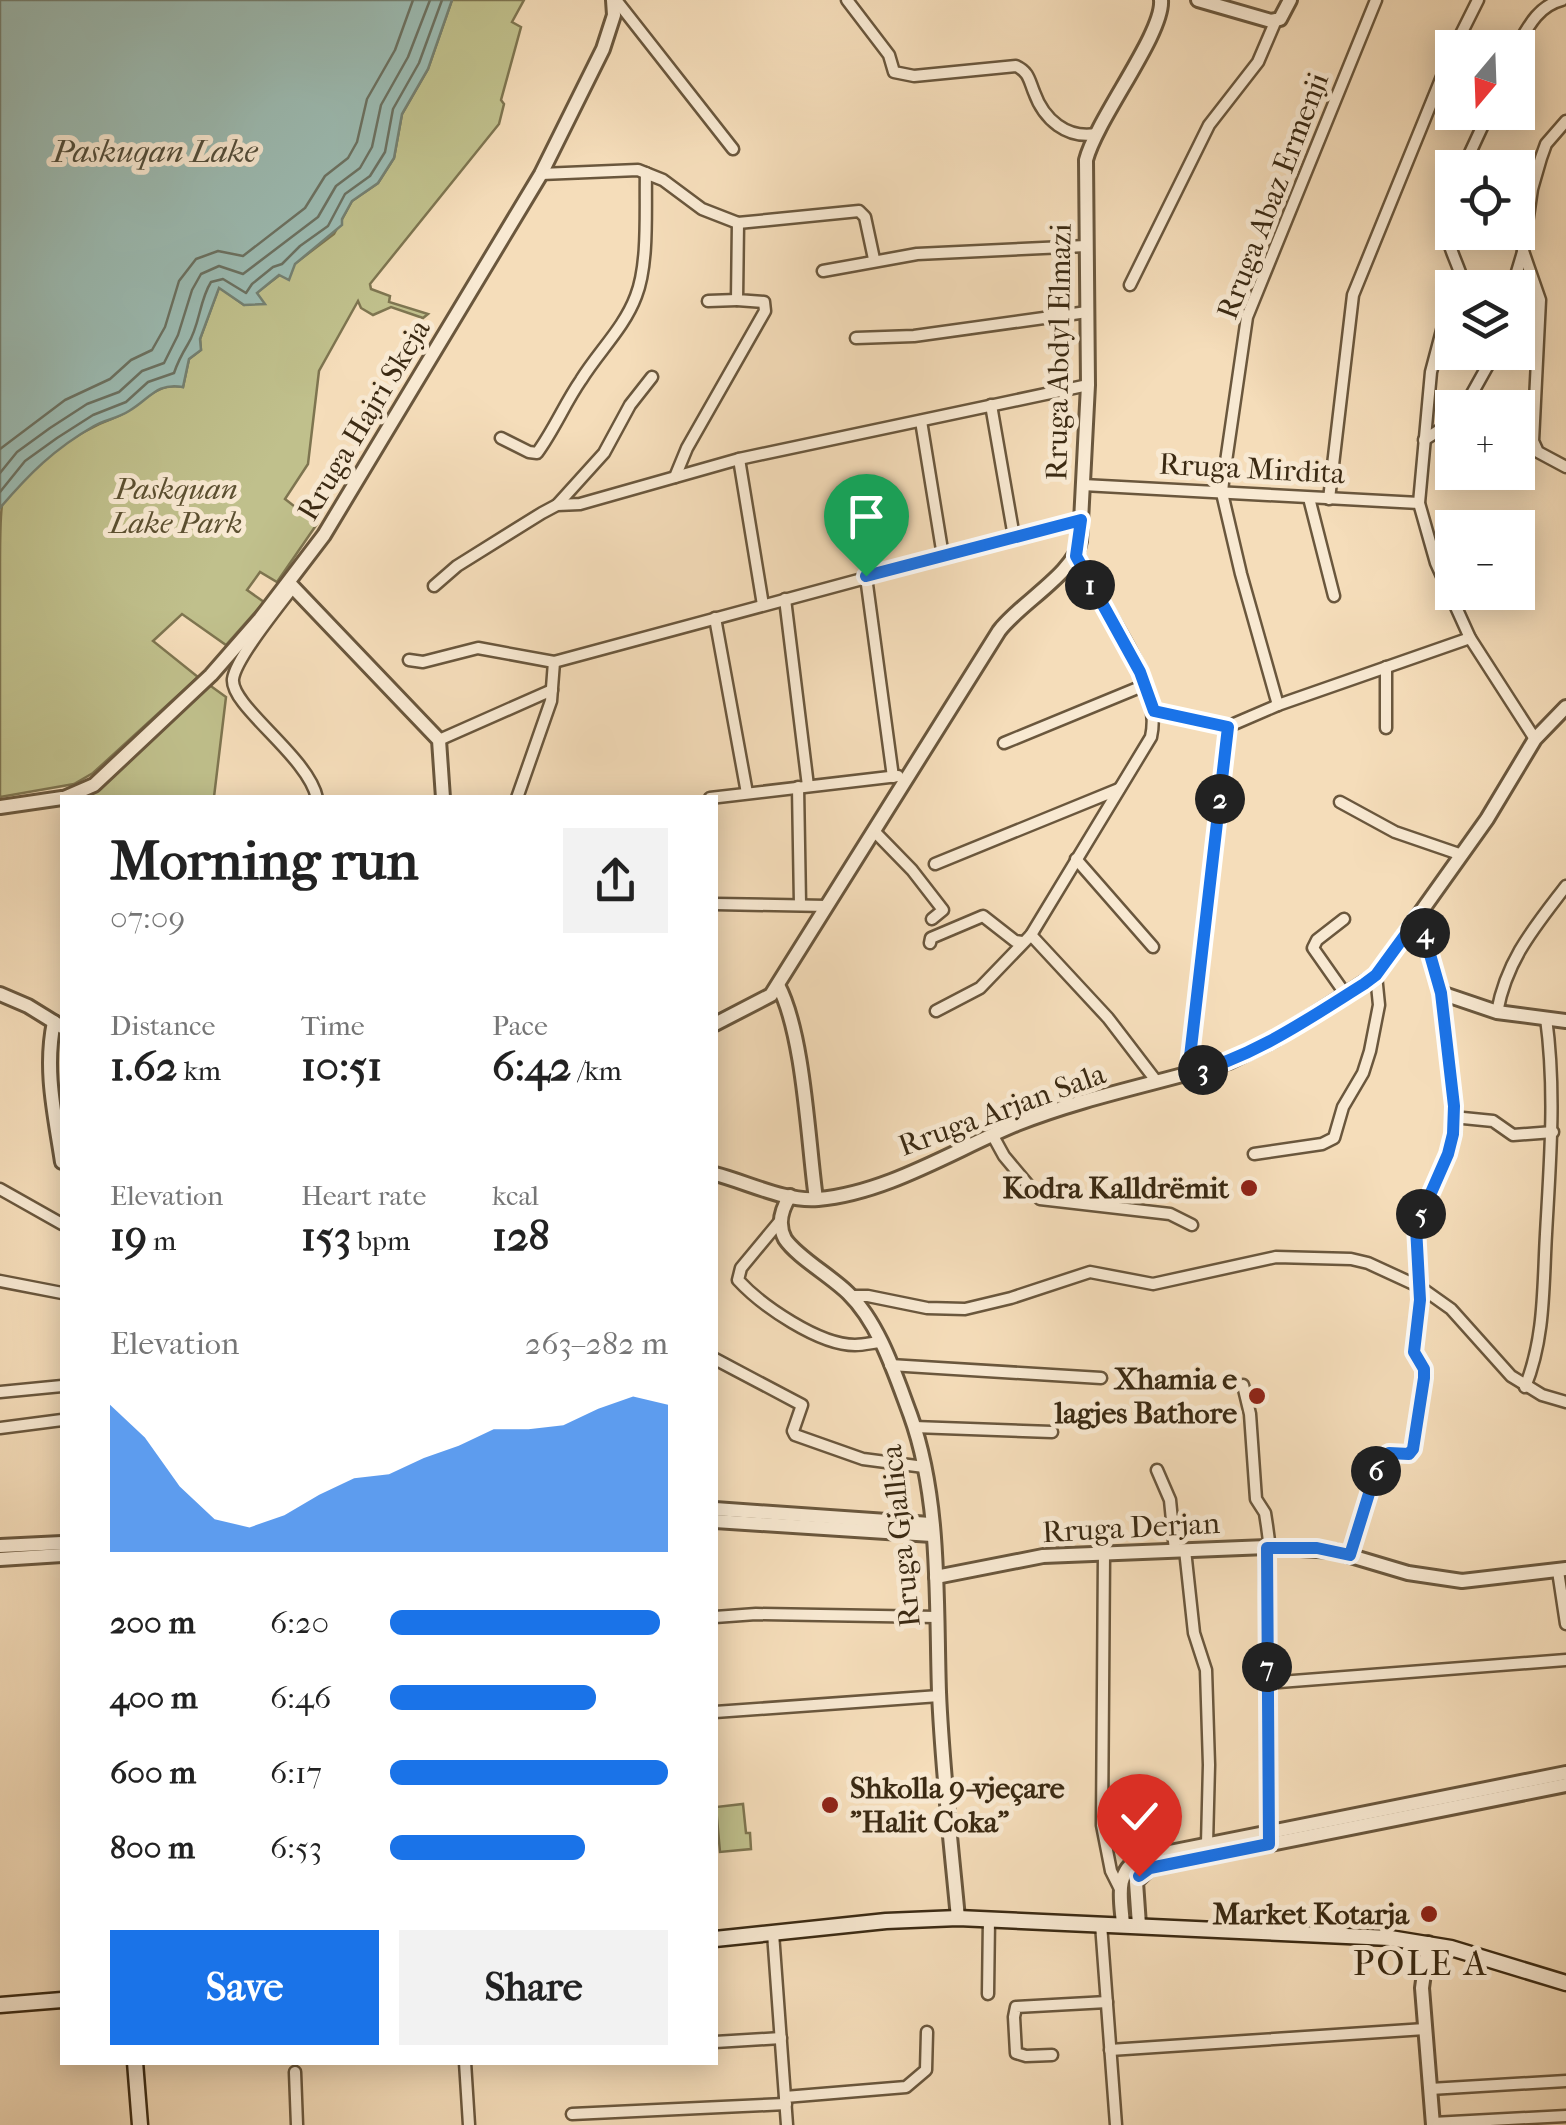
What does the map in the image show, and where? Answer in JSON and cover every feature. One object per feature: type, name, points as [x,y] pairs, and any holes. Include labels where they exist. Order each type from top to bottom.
[{"type":"main road","points":[[718,1939],[886,1921],[958,1918],[1390,1938],[1428,1943],[1566,1983]]},
{"type":"main road","points":[[0,2005],[60,2000]]},
{"type":"main road","points":[[135,2065],[140,2125]]},
{"type":"street","points":[[615,0],[733,148]]},
{"type":"street","name":"Rruga Hajri Skeja","points":[[71,795],[94,786],[210,675],[291,585],[541,174],[603,49],[615,0]]},
{"type":"street","points":[[846,0],[880,41],[894,72],[926,76],[1016,66],[1028,74],[1041,106],[1066,132],[1074,136],[1096,134]]},
{"type":"street","name":"Rruga Abdyl Elmazi","points":[[1076,556],[1088,385],[1086,160],[1156,23],[1161,0]]},
{"type":"street","points":[[1198,0],[1276,20]]},
{"type":"street","points":[[1130,284],[1208,126],[1258,62],[1276,20],[1290,0]]},
{"type":"street","name":"Rruga Abaz Ermenji","points":[[1278,706],[1222,493],[1248,317],[1376,0]]},
{"type":"street","points":[[1464,30],[1478,0]]},
{"type":"street","points":[[1527,30],[1537,14],[1562,0]]},
{"type":"street","points":[[1329,499],[1353,296],[1435,96]]},
{"type":"street","points":[[1517,270],[1541,158],[1546,144],[1566,121]]},
{"type":"street","points":[[502,438],[537,453],[632,305],[642,266],[646,172]]},
{"type":"street","points":[[541,174],[646,172],[702,209],[738,223],[859,211],[864,217],[874,260]]},
{"type":"street","points":[[737,300],[738,223]]},
{"type":"street","points":[[824,271],[916,254],[1086,246]]},
{"type":"street","points":[[1523,251],[1540,300],[1533,441],[1538,452],[1566,467]]},
{"type":"street","points":[[675,477],[687,448],[765,311],[764,302],[759,300],[708,301]]},
{"type":"street","points":[[856,338],[914,336],[1087,312]]},
{"type":"street","points":[[1435,354],[1430,372],[1419,503],[1436,563],[1470,638],[1535,740]]},
{"type":"street","points":[[434,586],[457,566],[556,506],[604,453],[630,405],[652,377]]},
{"type":"street","points":[[556,506],[580,504],[739,458],[1088,385]]},
{"type":"street","points":[[991,405],[1014,538]]},
{"type":"street","points":[[921,420],[943,556]]},
{"type":"street","points":[[1424,440],[1435,433]]},
{"type":"street","points":[[739,458],[763,605]]},
{"type":"street","name":"Rruga Mirdita","points":[[1083,485],[1419,503]]},
{"type":"street","points":[[1310,498],[1334,596]]},
{"type":"street","points":[[408,660],[423,662],[478,648],[554,662],[1081,520]]},
{"type":"street","points":[[718,1023],[762,1002],[778,985],[999,630],[1076,556],[1146,685],[1154,711],[1151,737],[1026,939],[980,988],[936,1011]]},
{"type":"street","points":[[866,576],[893,777]]},
{"type":"street","points":[[316,795],[307,772],[236,696],[233,684],[250,647],[291,585],[440,740],[443,795]]},
{"type":"street","points":[[785,599],[803,786],[800,904]]},
{"type":"street","points":[[715,618],[747,793]]},
{"type":"street","points":[[1154,711],[1228,727],[1470,638]]},
{"type":"street","points":[[518,795],[552,690],[554,662]]},
{"type":"street","points":[[1386,668],[1386,728]]},
{"type":"street","points":[[1004,744],[1146,685]]},
{"type":"street","points":[[440,740],[552,690]]},
{"type":"street","name":"Rruga Arjan Sala","points":[[718,1175],[790,1196],[816,1199],[863,1189],[1072,1105],[1229,1062],[1254,1051],[1376,975],[1496,805],[1535,740],[1566,707]]},
{"type":"street","points":[[1188,1074],[1228,727]]},
{"type":"street","points":[[718,797],[908,776]]},
{"type":"street","points":[[935,864],[1119,790]]},
{"type":"street","name":"Rruga Hajri Skeja","points":[[0,807],[60,798]]},
{"type":"street","points":[[1340,802],[1394,832],[1462,855]]},
{"type":"street","points":[[874,831],[943,910],[932,920]]},
{"type":"street","points":[[1076,858],[1153,947]]},
{"type":"street","points":[[1497,1012],[1514,957],[1566,886]]},
{"type":"street","points":[[718,904],[827,906]]},
{"type":"street","points":[[930,943],[931,938],[983,916],[1015,941],[1026,939]]},
{"type":"street","points":[[1350,1555],[1380,1458],[1389,1453],[1409,1454],[1413,1449],[1424,1378],[1424,1369],[1414,1352],[1420,1287],[1416,1227],[1448,1154],[1454,1117],[1441,993],[1419,916]]},
{"type":"street","points":[[1344,919],[1317,940],[1313,948],[1346,995]]},
{"type":"street","points":[[1026,939],[1108,1018],[1157,1082]]},
{"type":"street","points":[[1254,1154],[1322,1144],[1334,1138],[1343,1107],[1370,1051],[1379,1005],[1376,975]]},
{"type":"street","points":[[778,985],[792,1026],[816,1199]]},
{"type":"street","points":[[1441,993],[1497,1012],[1566,1021]]},
{"type":"street","points":[[0,994],[58,1025],[50,1041],[50,1083],[60,1149]]},
{"type":"street","points":[[1525,1386],[1540,1342],[1552,1132],[1552,1064],[1546,1018]]},
{"type":"street","points":[[1454,1117],[1493,1121],[1513,1134],[1552,1132]]},
{"type":"street","points":[[993,1136],[1004,1156],[1040,1198],[1170,1214],[1192,1225]]},
{"type":"street","points":[[0,1189],[60,1223]]},
{"type":"street","points":[[790,1196],[782,1208],[780,1222],[741,1268],[738,1280],[806,1329],[846,1344],[879,1342]]},
{"type":"street","name":"Rruga Gjallica","points":[[780,1222],[784,1238],[864,1311],[914,1427],[924,1468],[936,1577],[940,1696],[958,1918]]},
{"type":"street","points":[[852,1296],[928,1308],[965,1308],[1011,1298],[1090,1272],[1152,1284],[1254,1261],[1296,1256],[1368,1263],[1420,1287],[1451,1309],[1511,1376],[1525,1386],[1566,1402]]},
{"type":"street","points":[[0,1281],[60,1293]]},
{"type":"street","points":[[718,1361],[802,1404],[795,1435],[863,1459],[924,1468]]},
{"type":"street","points":[[890,1365],[1101,1378]]},
{"type":"street","points":[[1243,1385],[1251,1428],[1256,1499],[1265,1513],[1269,1838]]},
{"type":"street","points":[[0,1392],[60,1386]]},
{"type":"street","points":[[0,1428],[60,1420]]},
{"type":"street","points":[[914,1427],[1052,1432]]},
{"type":"street","points":[[1157,1470],[1170,1500],[1194,1633],[1206,1670],[1207,1844]]},
{"type":"street","points":[[718,1510],[931,1530]]},
{"type":"street","points":[[718,1520],[931,1530]]},
{"type":"street","points":[[0,1546],[60,1544]]},
{"type":"street","name":"Rruga Derjan","points":[[936,1577],[1043,1556],[1267,1548],[1317,1548],[1408,1572],[1462,1581],[1562,1570]]},
{"type":"street","points":[[1104,1554],[1102,1825],[1110,1871],[1130,1925]]},
{"type":"street","points":[[0,1559],[60,1555]]},
{"type":"street","points":[[1562,1570],[1566,1624]]},
{"type":"street","points":[[718,1617],[937,1617]]},
{"type":"street","points":[[1267,1683],[1566,1660]]},
{"type":"street","points":[[718,1712],[940,1696]]},
{"type":"street","points":[[1130,1925],[1139,1876],[1150,1868],[1566,1772]]},
{"type":"street","points":[[1120,1890],[1122,1874],[1136,1860],[1207,1844],[1269,1838],[1566,1785]]},
{"type":"street","points":[[1120,1890],[1136,1890]]},
{"type":"street","points":[[988,1994],[989,1919]]},
{"type":"street","points":[[1101,1924],[1116,2125]]},
{"type":"street","points":[[773,1933],[787,2125]]},
{"type":"street","points":[[1428,1943],[1422,1978],[1433,2124],[1566,2116]]},
{"type":"street","points":[[1052,2055],[1016,2053],[1016,2007],[1106,2002]]},
{"type":"street","points":[[1110,2050],[1425,2029]]},
{"type":"street","points":[[572,2114],[786,2101],[906,2087],[926,2070],[927,2032]]},
{"type":"street","points":[[718,2042],[780,2038]]},
{"type":"street","points":[[464,2065],[469,2125]]},
{"type":"street","points":[[294,2072],[297,2125]]},
{"type":"street","points":[[1430,2089],[1566,2081]]},
{"type":"green space","name":"Paskquan Lake Park","points":[[452,0],[524,0],[512,22],[521,27],[501,100],[504,104],[499,124],[370,284],[371,289],[390,296],[389,302],[428,314],[423,318],[391,307],[373,315],[361,308],[358,301],[319,371],[308,464],[285,499],[317,524],[277,582],[260,572],[247,590],[264,602],[226,645],[182,614],[153,641],[198,677],[93,773],[74,784],[0,797],[2,505],[23,478],[69,441],[125,413],[163,388],[183,387],[189,359],[201,350],[200,339],[219,287],[244,305],[257,303],[256,293],[334,234],[352,201],[378,183],[394,158],[402,114],[428,69]]},
{"type":"green space","points":[[208,684],[226,697],[214,795],[80,795]]},
{"type":"green space","points":[[743,1804],[751,1849],[720,1852],[718,1807]]},
{"type":"water","name":"Paskuqan Lake","points":[[0,0],[452,0],[428,69],[402,114],[394,158],[378,183],[352,201],[342,225],[295,264],[289,280],[279,275],[257,293],[265,304],[244,305],[219,288],[200,339],[201,350],[189,359],[183,387],[160,389],[125,413],[80,435],[43,463],[0,508]]},
{"type":"place","name":"Kodra Kalldrëmit","points":[[1249,1188]]},
{"type":"place","name":"Xhamia e lagjes Bathore","points":[[1257,1396]]},
{"type":"place","name":"Shkolla 9-vjeçare \"Halit Coka\"","points":[[830,1805]]},
{"type":"place","name":"Market Kotarja","points":[[1429,1914]]},
{"type":"district","name":"POLE A","points":[[1421,1963]]},
{"type":"route","points":[[866,576],[1081,520],[1076,556],[1140,672],[1154,711],[1228,727],[1188,1074],[1254,1051],[1364,984],[1376,975],[1419,916],[1441,993],[1454,1106],[1453,1134],[1416,1227],[1420,1300],[1414,1352],[1424,1369],[1424,1378],[1413,1449],[1409,1454],[1389,1453],[1380,1458],[1350,1555],[1317,1548],[1267,1548],[1269,1844],[1150,1868],[1139,1876]]}]
